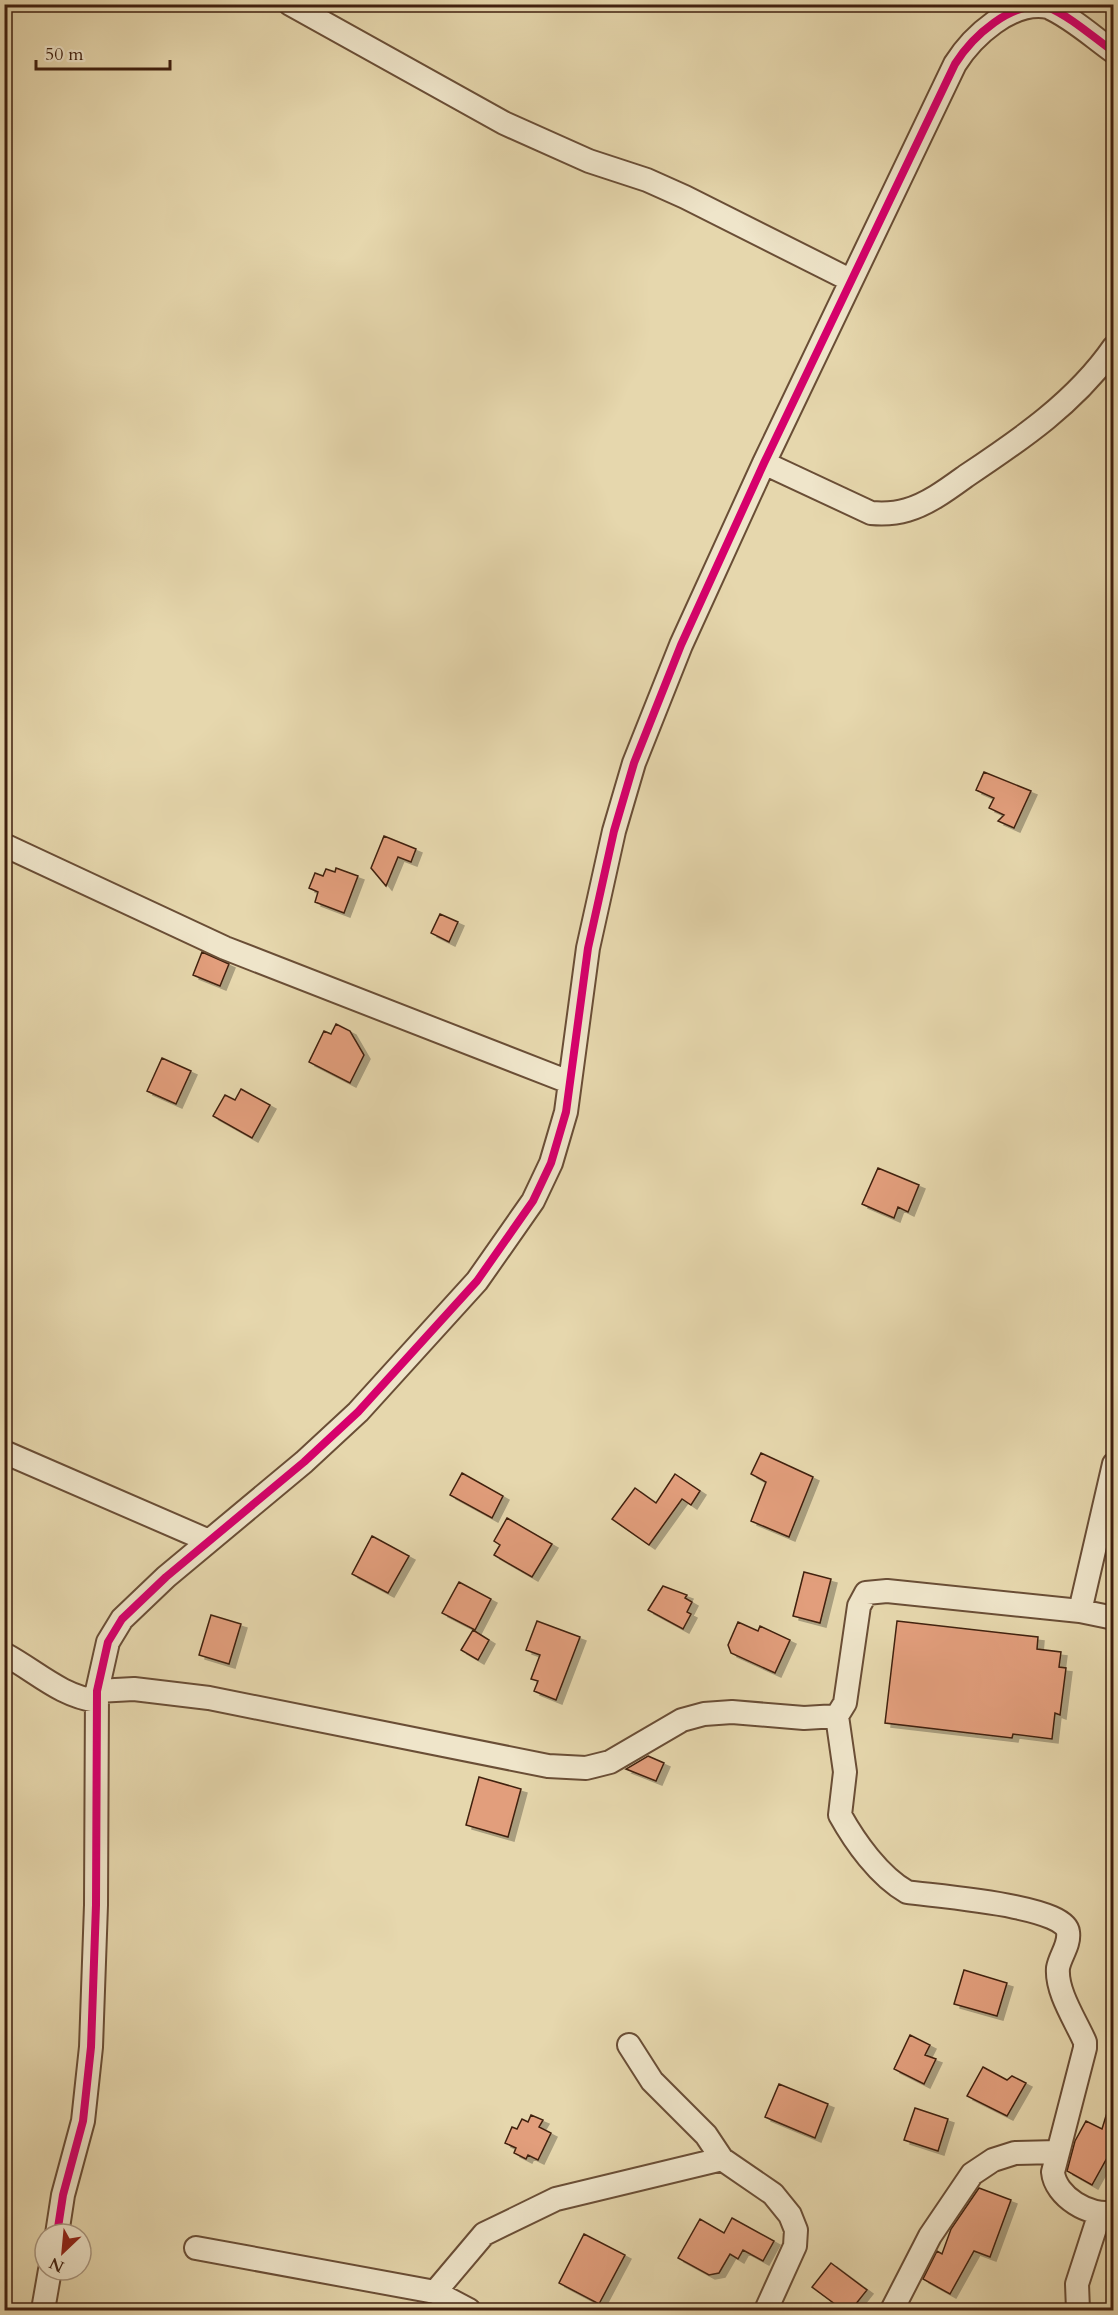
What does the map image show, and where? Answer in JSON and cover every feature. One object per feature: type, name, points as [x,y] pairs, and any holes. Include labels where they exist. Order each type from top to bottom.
[{"type":"street","points":[[290,4],[411,69],[504,123],[589,161],[647,180],[685,197],[850,280]]},
{"type":"street","points":[[59,2222],[63,2195],[83,2121],[91,2047],[96,1905],[97,1696],[108,1642],[122,1619],[209,1541],[304,1462],[358,1412],[477,1281],[533,1201],[551,1163],[566,1112],[596,908],[614,831],[634,763],[681,645],[850,280],[955,64],[982,28],[992,4]]},
{"type":"street","points":[[982,28],[1015,8],[1046,6],[1113,52]]},
{"type":"street","points":[[764,463],[871,513],[887,514],[909,510],[942,493],[1010,447],[1065,403],[1113,347]]},
{"type":"street","points":[[4,845],[225,948],[569,1082]]},
{"type":"street","points":[[4,1452],[209,1541]]},
{"type":"street","points":[[1080,1611],[1113,1464]]},
{"type":"street","points":[[1078,2310],[1077,2284],[1107,2212],[1082,2206],[1061,2193],[1056,2186],[1053,2172],[1085,2048],[1085,2042],[1060,1981],[1058,1968],[1068,1932],[1065,1923],[1052,1917],[1005,1905],[976,1899],[907,1892],[897,1886],[863,1849],[840,1815],[845,1772],[837,1716],[845,1703],[860,1606],[866,1593],[887,1591],[1080,1611],[1113,1618]]},
{"type":"street","points":[[4,1654],[58,1689],[85,1700],[134,1689],[209,1698],[548,1766],[586,1768],[610,1762],[682,1720],[704,1714],[732,1712],[804,1718],[837,1716]]},
{"type":"street","points":[[629,2045],[652,2081],[706,2134],[722,2159],[773,2194],[790,2215],[795,2230],[795,2246],[765,2310]]},
{"type":"street","points":[[892,2310],[930,2236],[972,2174],[993,2160],[1015,2153],[1058,2152]]},
{"type":"street","points":[[435,2292],[484,2234],[556,2199],[722,2159]]},
{"type":"street","points":[[196,2248],[435,2292],[469,2310]]},
{"type":"street","points":[[43,2310],[48,2282]]},
{"type":"building","points":[[984,772],[1031,791],[1014,828],[998,821],[1004,815],[989,808],[994,798],[976,790]]},
{"type":"building","points":[[384,836],[416,849],[411,862],[398,857],[386,886],[371,868]]},
{"type":"building","points":[[336,868],[358,876],[344,913],[315,902],[318,892],[309,888],[315,873],[323,876],[326,869],[335,872]]},
{"type":"building","points":[[440,914],[458,922],[449,942],[431,933]]},
{"type":"building","points":[[202,952],[229,964],[220,986],[193,975]]},
{"type":"building","points":[[336,1024],[350,1031],[364,1055],[350,1083],[309,1062],[324,1031],[331,1034]]},
{"type":"building","points":[[162,1058],[191,1071],[176,1104],[147,1091]]},
{"type":"building","points":[[241,1089],[270,1105],[252,1138],[213,1116],[225,1095],[235,1100]]},
{"type":"building","points":[[878,1168],[919,1185],[908,1212],[898,1207],[894,1218],[862,1204]]},
{"type":"building","points":[[761,1453],[813,1477],[789,1537],[751,1521],[766,1482],[751,1474]]},
{"type":"building","points":[[462,1473],[503,1496],[492,1518],[450,1495]]},
{"type":"building","points":[[675,1474],[700,1491],[691,1505],[682,1499],[649,1545],[612,1519],[635,1488],[656,1503]]},
{"type":"building","points":[[507,1518],[552,1544],[532,1577],[494,1555],[500,1545],[494,1541]]},
{"type":"building","points":[[372,1536],[409,1556],[388,1593],[352,1574]]},
{"type":"building","points":[[804,1572],[831,1579],[820,1623],[793,1616]]},
{"type":"building","points":[[459,1582],[491,1599],[475,1630],[442,1613]]},
{"type":"building","points":[[663,1586],[687,1595],[685,1598],[692,1602],[687,1612],[691,1614],[683,1629],[648,1610]]},
{"type":"building","points":[[211,1615],[241,1624],[229,1664],[199,1655]]},
{"type":"building","points":[[537,1621],[580,1637],[556,1700],[534,1691],[538,1681],[531,1679],[540,1655],[526,1650]]},
{"type":"building","points":[[897,1621],[1038,1637],[1037,1649],[1061,1652],[1059,1667],[1066,1668],[1060,1715],[1055,1713],[1052,1739],[1013,1734],[1012,1738],[885,1723]]},
{"type":"building","points":[[738,1622],[758,1631],[760,1626],[790,1640],[775,1673],[731,1653],[728,1645]]},
{"type":"building","points":[[473,1630],[489,1640],[478,1660],[461,1650]]},
{"type":"building","points":[[648,1756],[664,1763],[656,1781],[626,1769]]},
{"type":"building","points":[[479,1777],[521,1789],[508,1837],[466,1825]]},
{"type":"building","points":[[964,1970],[1007,1983],[997,2016],[954,2004]]},
{"type":"building","points":[[910,2035],[930,2045],[925,2055],[936,2059],[924,2084],[894,2069]]},
{"type":"building","points":[[983,2067],[1007,2080],[1012,2076],[1026,2083],[1007,2116],[967,2096]]},
{"type":"building","points":[[779,2084],[828,2104],[815,2138],[765,2117]]},
{"type":"building","points":[[1110,2103],[1113,2104],[1113,2147],[1092,2185],[1067,2171],[1075,2141],[1086,2121],[1102,2129]]},
{"type":"building","points":[[915,2108],[948,2119],[938,2151],[904,2140]]},
{"type":"building","points":[[531,2115],[543,2120],[539,2127],[551,2133],[538,2160],[528,2155],[526,2159],[514,2153],[516,2148],[505,2143],[512,2127],[517,2129],[522,2119],[528,2122]]},
{"type":"building","points":[[979,2188],[1011,2200],[990,2257],[974,2251],[950,2294],[923,2279],[937,2251],[942,2254],[951,2229]]},
{"type":"building","points":[[732,2218],[774,2241],[763,2261],[743,2250],[738,2259],[730,2254],[719,2273],[709,2275],[678,2258],[700,2219],[724,2233]]},
{"type":"building","points":[[584,2234],[625,2255],[599,2304],[559,2283]]},
{"type":"building","points":[[831,2263],[867,2290],[851,2310],[843,2310],[812,2287]]},
{"type":"cycle path","points":[[59,2222],[63,2195],[83,2121],[91,2047],[96,1905],[97,1691],[108,1642],[122,1619],[166,1577],[304,1462],[358,1412],[477,1281],[533,1201],[551,1163],[566,1112],[588,948],[614,831],[634,763],[681,645],[764,463],[955,64],[982,32],[994,23],[1020,9],[1034,6],[1048,7],[1057,11],[1114,52]]}]
